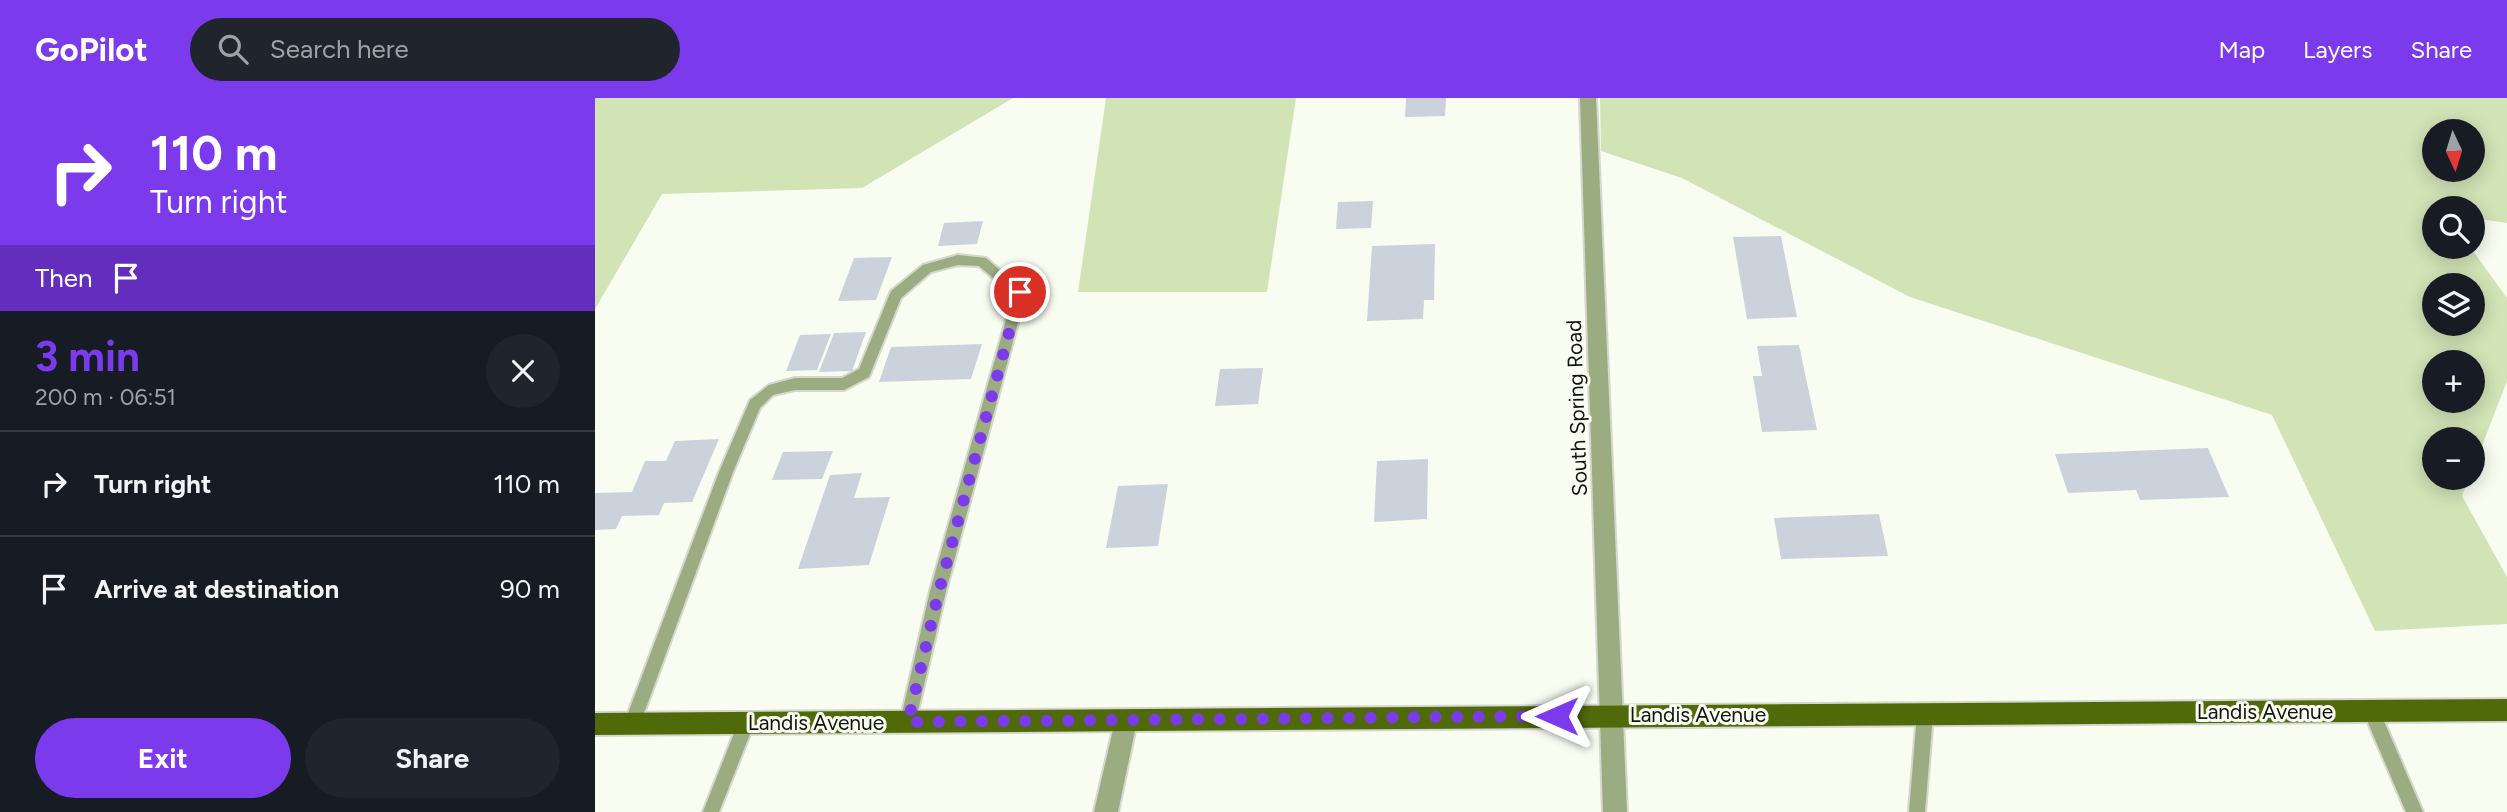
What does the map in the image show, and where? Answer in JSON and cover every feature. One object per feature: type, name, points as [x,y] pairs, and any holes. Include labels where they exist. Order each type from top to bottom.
[{"type":"main road","name":"Landis Avenue","points":[[595,724],[2507,710]]},
{"type":"street","name":"South Spring Road","points":[[1588,98],[1615,812]]},
{"type":"street","points":[[1106,812],[1126,721]]},
{"type":"lane","points":[[632,724],[726,472],[755,404],[769,391],[795,384],[844,384],[864,373],[896,295],[927,268],[957,260],[982,261],[1020,292],[939,591],[908,722]]},
{"type":"lane","points":[[2371,711],[2415,812]]},
{"type":"lane","points":[[1917,812],[1925,714]]},
{"type":"lane","points":[[711,812],[746,723]]},
{"type":"green space","points":[[595,98],[1013,98],[862,188],[662,194],[595,309]]},
{"type":"green space","points":[[1106,98],[1296,98],[1267,292],[1078,292]]},
{"type":"green space","points":[[1600,98],[2507,98],[2507,223],[2485,220],[2485,196],[2422,196],[2422,259],[2479,259],[2507,298],[2507,381],[2485,438],[2485,427],[2422,427],[2422,490],[2464,490],[2462,496],[2507,577],[2507,624],[2375,631],[2272,415],[1910,297],[1682,178],[1601,151]]},
{"type":"building","points":[[1406,98],[1446,98],[1445,116],[1405,117]]},
{"type":"building","points":[[1373,201],[1371,228],[1336,229],[1338,202]]},
{"type":"building","points":[[983,221],[977,244],[938,246],[944,223]]},
{"type":"building","points":[[1781,236],[1797,317],[1747,319],[1733,237]]},
{"type":"building","points":[[1435,244],[1434,300],[1424,300],[1423,319],[1367,321],[1372,246]]},
{"type":"building","points":[[892,257],[876,300],[838,301],[854,258]]},
{"type":"building","points":[[866,332],[852,371],[819,372],[834,333]]},
{"type":"building","points":[[831,334],[817,370],[786,371],[800,335]]},
{"type":"building","points":[[982,344],[971,379],[879,382],[891,347]]},
{"type":"building","points":[[1799,345],[1817,430],[1762,432],[1753,376],[1762,376],[1757,346]]},
{"type":"building","points":[[1263,368],[1258,404],[1215,406],[1220,369]]},
{"type":"building","points":[[719,439],[692,502],[664,503],[659,515],[622,516],[616,529],[595,530],[595,493],[632,492],[645,461],[666,461],[675,441]]},
{"type":"building","points":[[2208,448],[2229,497],[2140,500],[2136,490],[2068,493],[2055,454]]},
{"type":"building","points":[[833,451],[822,479],[772,480],[783,452]]},
{"type":"building","points":[[1428,459],[1427,519],[1374,522],[1377,461]]},
{"type":"building","points":[[862,473],[854,498],[890,497],[869,565],[798,569],[830,475]]},
{"type":"building","points":[[1168,484],[1158,546],[1106,548],[1118,486]]},
{"type":"building","points":[[1879,514],[1888,556],[1781,559],[1774,518]]},
{"type":"route","points":[[1020,292],[939,591],[908,722],[1557,716]]}]
